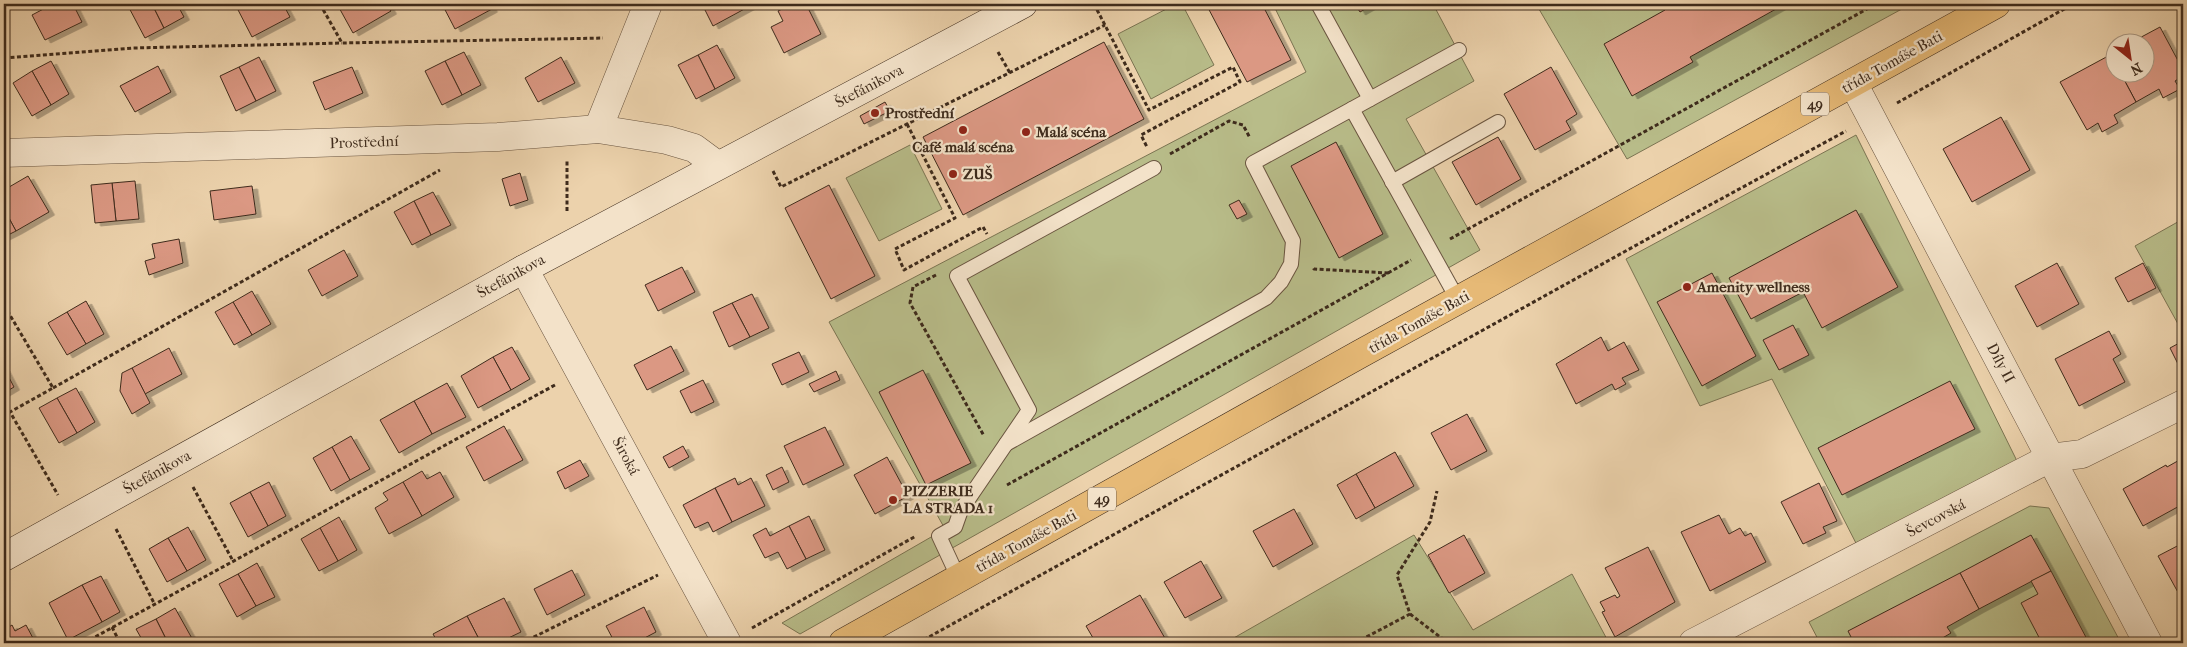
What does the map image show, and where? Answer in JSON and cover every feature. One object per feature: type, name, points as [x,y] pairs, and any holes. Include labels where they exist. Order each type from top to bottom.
[{"type":"main road","name":"třída Tomáše Bati","points":[[843,643],[1458,300],[1996,4]]},
{"type":"street","points":[[598,129],[648,4]]},
{"type":"street","name":"Štefánikova","points":[[4,557],[524,269],[1023,4]]},
{"type":"street","name":"Díly II","points":[[1853,83],[2148,643]]},
{"type":"street","name":"Prostřední","points":[[4,153],[498,137],[598,129],[667,140],[694,148],[717,165]]},
{"type":"street","name":"Široká","points":[[524,269],[727,643]]},
{"type":"street","name":"Ševcovská","points":[[1693,643],[2050,458],[2082,454],[2183,404]]},
{"type":"lane","points":[[1318,4],[1370,99]]},
{"type":"lane","points":[[1006,444],[1266,298],[1281,282],[1291,264],[1293,242],[1252,163],[1459,50]]},
{"type":"lane","points":[[1352,109],[1458,300]]},
{"type":"lane","points":[[1392,182],[1498,122]]},
{"type":"lane","points":[[959,579],[939,536],[955,527],[961,510],[1029,410],[957,276],[1154,168]]},
{"type":"path","points":[[320,4],[342,43]]},
{"type":"path","points":[[1094,4],[1149,110],[1232,67],[1240,82],[1141,135],[1148,149]]},
{"type":"path","points":[[1005,486],[1876,4]]},
{"type":"path","points":[[918,643],[1650,236],[1872,117],[2073,4]]},
{"type":"path","points":[[4,58],[132,48],[617,38],[630,47]]},
{"type":"path","points":[[1164,158],[1230,121],[1243,125],[1261,159]]},
{"type":"path","points":[[567,153],[567,217]]},
{"type":"path","points":[[4,415],[442,168]]},
{"type":"path","points":[[1310,260],[1314,269],[1388,273]]},
{"type":"path","points":[[4,305],[53,388]]},
{"type":"path","points":[[84,643],[156,605],[513,406],[580,372]]},
{"type":"path","points":[[10,412],[60,498]]},
{"type":"path","points":[[188,478],[234,561]]},
{"type":"path","points":[[1437,491],[1430,522],[1397,575],[1410,614],[1448,643]]},
{"type":"path","points":[[112,522],[156,605]]},
{"type":"path","points":[[727,643],[918,535]]},
{"type":"path","points":[[522,643],[683,562]]},
{"type":"path","points":[[1355,643],[1410,614]]},
{"type":"path","points":[[112,628],[120,643]]},
{"type":"green space","points":[[1176,4],[1182,4],[1214,65],[1151,99],[1118,34]]},
{"type":"green space","points":[[1273,4],[1433,4],[1474,81],[1406,119],[1480,250],[800,634],[782,623],[945,529],[829,322],[1306,72]]},
{"type":"green space","points":[[1536,4],[1911,4],[1627,159]]},
{"type":"green space","points":[[1856,135],[2018,463],[1860,551],[1772,379],[1700,406],[1626,259]]},
{"type":"green space","points":[[910,145],[942,209],[879,241],[846,178]]},
{"type":"green space","points":[[2183,219],[2183,333],[2135,246]]},
{"type":"green space","points":[[2030,506],[2049,508],[2121,643],[1820,643],[1809,622]]},
{"type":"green space","points":[[1414,535],[1473,630],[1572,574],[1609,643],[1225,643]]},
{"type":"building","points":[[53,4],[73,4],[82,22],[45,40],[32,15]]},
{"type":"building","points":[[127,4],[152,4],[164,28],[145,38]]},
{"type":"building","points":[[152,4],[177,4],[184,17],[164,28]]},
{"type":"building","points":[[235,4],[283,4],[290,17],[252,37]]},
{"type":"building","points":[[337,4],[387,4],[391,11],[353,33]]},
{"type":"building","points":[[442,4],[489,4],[492,9],[455,29]]},
{"type":"building","points":[[702,4],[749,4],[750,6],[713,26]]},
{"type":"building","points":[[792,4],[806,4],[821,34],[784,53],[771,27],[783,21],[778,11]]},
{"type":"building","points":[[1206,4],[1262,4],[1291,60],[1247,82]]},
{"type":"building","points":[[1355,4],[1374,4],[1360,12]]},
{"type":"building","points":[[1785,4],[1690,57],[1693,62],[1632,96],[1604,44],[1665,10],[1662,5]]},
{"type":"building","points":[[2160,27],[2183,70],[2183,76],[2175,81],[2180,89],[2163,98],[2159,89],[2136,102],[2125,82],[2154,82],[2154,32],[2151,32]]},
{"type":"building","name":"Malá scéna","points":[[1104,42],[1144,119],[963,215],[923,137]]},
{"type":"building","points":[[717,45],[735,78],[715,89],[698,55]]},
{"type":"building","points":[[464,52],[481,85],[462,95],[445,61]]},
{"type":"building","points":[[698,55],[715,89],[696,99],[678,65]]},
{"type":"building","points":[[259,57],[276,91],[256,101],[239,67]]},
{"type":"building","points":[[561,57],[575,83],[538,102],[525,78]]},
{"type":"building","points":[[2104,58],[2104,82],[2125,82],[2136,102],[2114,115],[2118,123],[2102,132],[2098,123],[2087,130],[2060,82]]},
{"type":"building","points":[[51,61],[69,94],[51,105],[32,71]]},
{"type":"building","points":[[445,61],[462,95],[442,105],[425,71]]},
{"type":"building","points":[[158,66],[171,92],[135,112],[120,86]]},
{"type":"building","points":[[239,67],[256,101],[236,111],[220,76]]},
{"type":"building","points":[[352,67],[363,93],[325,110],[313,82]]},
{"type":"building","points":[[1551,67],[1577,114],[1566,121],[1571,130],[1535,150],[1504,94]]},
{"type":"building","points":[[32,71],[51,105],[32,116],[13,83]]},
{"type":"building","name":"Prostřední","points":[[885,102],[890,111],[864,124],[860,116]]},
{"type":"building","points":[[2001,117],[2030,170],[1972,202],[1943,149]]},
{"type":"building","points":[[1498,137],[1521,179],[1476,205],[1452,162]]},
{"type":"building","points":[[1336,142],[1383,234],[1339,258],[1291,166]]},
{"type":"building","points":[[520,173],[528,200],[510,206],[502,179]]},
{"type":"building","points":[[28,176],[49,212],[16,231],[4,209],[4,190]]},
{"type":"building","points":[[135,181],[139,219],[116,221],[112,183]]},
{"type":"building","points":[[112,183],[116,221],[95,223],[91,185]]},
{"type":"building","points":[[829,185],[875,276],[831,299],[785,208]]},
{"type":"building","points":[[252,186],[256,214],[214,220],[210,191]]},
{"type":"building","points":[[433,192],[451,225],[431,235],[414,201]]},
{"type":"building","points":[[1239,200],[1247,214],[1237,219],[1229,205]]},
{"type":"building","points":[[414,201],[431,235],[412,245],[394,212]]},
{"type":"building","points":[[4,209],[16,231],[4,237]]},
{"type":"building","points":[[1856,210],[1898,287],[1822,328],[1803,292],[1751,319],[1729,278]]},
{"type":"building","points":[[179,239],[183,263],[149,275],[145,261],[155,258],[152,244]]},
{"type":"building","points":[[344,250],[358,276],[322,296],[308,270]]},
{"type":"building","points":[[2057,263],[2079,304],[2037,327],[2015,286]]},
{"type":"building","points":[[2143,263],[2156,288],[2128,302],[2115,278]]},
{"type":"building","points":[[682,267],[695,292],[658,311],[645,285]]},
{"type":"building","points":[[1712,273],[1756,356],[1702,386],[1657,302]]},
{"type":"building","points":[[252,291],[271,324],[252,335],[233,302]]},
{"type":"building","points":[[752,294],[769,328],[750,337],[732,303]]},
{"type":"building","points":[[86,301],[104,334],[86,344],[67,312]]},
{"type":"building","points":[[233,302],[252,335],[234,345],[215,312]]},
{"type":"building","points":[[732,303],[750,337],[729,347],[713,312]]},
{"type":"building","points":[[67,312],[86,344],[67,355],[48,323]]},
{"type":"building","points":[[1793,325],[1809,355],[1779,370],[1763,340]]},
{"type":"building","points":[[2109,331],[2121,354],[2113,359],[2125,382],[2079,406],[2055,359]]},
{"type":"building","points":[[1601,337],[1608,351],[1624,342],[1639,370],[1622,378],[1626,384],[1615,390],[1612,384],[1576,404],[1556,364]]},
{"type":"building","points":[[2183,341],[2183,371],[2182,372],[2170,348]]},
{"type":"building","points":[[671,346],[684,371],[647,390],[634,365]]},
{"type":"building","points":[[512,347],[530,379],[511,390],[493,357]]},
{"type":"building","points":[[169,348],[182,374],[145,394],[132,368]]},
{"type":"building","points":[[799,352],[809,372],[782,385],[772,364]]},
{"type":"building","points":[[493,357],[511,390],[478,408],[461,376]]},
{"type":"building","points":[[4,368],[14,387],[4,393]]},
{"type":"building","points":[[132,368],[150,403],[132,414],[120,391],[122,373]]},
{"type":"building","points":[[923,370],[971,463],[926,485],[879,392]]},
{"type":"building","points":[[836,371],[840,380],[814,392],[809,384]]},
{"type":"building","points":[[703,380],[714,402],[691,413],[680,391]]},
{"type":"building","points":[[1950,381],[1975,429],[1842,495],[1818,448]]},
{"type":"building","points":[[447,383],[466,417],[432,434],[414,401]]},
{"type":"building","points":[[76,388],[95,422],[77,433],[57,398]]},
{"type":"building","points":[[57,398],[77,433],[59,443],[39,408]]},
{"type":"building","points":[[414,401],[432,434],[399,453],[380,420]]},
{"type":"building","points":[[1467,414],[1487,451],[1451,470],[1431,433]]},
{"type":"building","points":[[504,426],[523,460],[484,481],[466,447]]},
{"type":"building","points":[[825,427],[844,465],[803,485],[784,446]]},
{"type":"building","points":[[351,436],[370,469],[350,480],[332,447]]},
{"type":"building","points":[[683,446],[689,457],[669,468],[663,457]]},
{"type":"building","points":[[332,447],[350,480],[331,491],[313,458]]},
{"type":"building","points":[[1395,452],[1414,486],[1375,508],[1356,474]]},
{"type":"building","points":[[887,457],[908,496],[875,514],[854,475]]},
{"type":"building","points":[[2183,458],[2183,504],[2143,526],[2123,489],[2166,465],[2167,467]]},
{"type":"building","points":[[580,460],[589,476],[565,489],[557,472]]},
{"type":"building","points":[[782,467],[789,482],[773,490],[766,475]]},
{"type":"building","points":[[422,471],[427,479],[440,472],[454,497],[422,516],[403,482]]},
{"type":"building","points":[[1356,474],[1375,508],[1356,519],[1337,485]]},
{"type":"building","points":[[735,478],[738,485],[751,478],[765,506],[732,522],[715,488]]},
{"type":"building","points":[[269,482],[286,516],[268,526],[250,492]]},
{"type":"building","points":[[403,482],[422,516],[389,534],[375,508],[388,500],[383,493]]},
{"type":"building","points":[[1819,483],[1837,521],[1823,527],[1826,533],[1803,544],[1781,502]]},
{"type":"building","points":[[715,488],[732,522],[713,532],[708,522],[695,528],[683,505]]},
{"type":"building","points":[[250,492],[268,526],[248,537],[230,503]]},
{"type":"building","points":[[1294,509],[1313,544],[1273,567],[1253,531]]},
{"type":"building","points":[[1719,515],[1729,534],[1740,528],[1745,536],[1751,533],[1766,562],[1710,591],[1681,532]]},
{"type":"building","points":[[809,516],[825,550],[806,559],[789,526]]},
{"type":"building","points":[[339,517],[357,550],[338,561],[320,528]]},
{"type":"building","points":[[789,526],[806,559],[787,569],[778,552],[765,558],[753,535],[766,528],[770,536]]},
{"type":"building","points":[[188,527],[206,560],[187,571],[168,538]]},
{"type":"building","points":[[320,528],[338,561],[319,571],[301,539]]},
{"type":"building","points":[[1464,535],[1485,573],[1449,593],[1428,555]]},
{"type":"building","points":[[2031,535],[2051,571],[1979,609],[1960,573]]},
{"type":"building","points":[[168,538],[187,571],[167,582],[149,549]]},
{"type":"building","points":[[2183,543],[2183,594],[2180,596],[2158,556]]},
{"type":"building","points":[[1648,547],[1675,602],[1615,637],[1602,612],[1605,611],[1600,602],[1615,595],[1617,598],[1620,596],[1605,568]]},
{"type":"building","points":[[1201,561],[1222,598],[1185,618],[1164,582]]},
{"type":"building","points":[[257,563],[275,597],[256,606],[238,574]]},
{"type":"building","points":[[572,570],[585,595],[547,615],[534,589]]},
{"type":"building","points":[[2051,571],[2089,643],[2042,643],[2021,603],[2038,594],[2031,581]]},
{"type":"building","points":[[1960,573],[1979,609],[1947,627],[1951,633],[1934,643],[1854,643],[1848,631]]},
{"type":"building","points":[[238,574],[256,606],[237,617],[219,584]]},
{"type":"building","points":[[101,576],[120,612],[102,622],[82,585]]},
{"type":"building","points":[[82,585],[102,622],[68,640],[49,603]]},
{"type":"building","points":[[1140,595],[1166,640],[1160,643],[1096,643],[1086,626]]},
{"type":"building","points":[[504,598],[521,632],[498,643],[481,643],[467,616]]},
{"type":"building","points":[[644,607],[656,632],[635,643],[615,643],[606,626]]},
{"type":"building","points":[[175,608],[194,642],[168,643],[156,619]]},
{"type":"building","points":[[467,616],[481,643],[438,643],[433,634]]},
{"type":"building","points":[[156,619],[168,643],[144,643],[136,629]]},
{"type":"building","points":[[12,625],[15,631],[26,625],[34,640],[28,643],[4,643],[4,630]]},
{"type":"place","name":"Prostřední","points":[[875,113]]},
{"type":"place","name":"Café malá scéna","points":[[963,130]]},
{"type":"place","name":"Malá scéna","points":[[1026,132]]},
{"type":"place","name":"ZUŠ","points":[[953,174]]},
{"type":"place","name":"Amenity wellness","points":[[1687,287]]},
{"type":"place","name":"PIZZERIE LA STRADA 1","points":[[893,500]]}]
